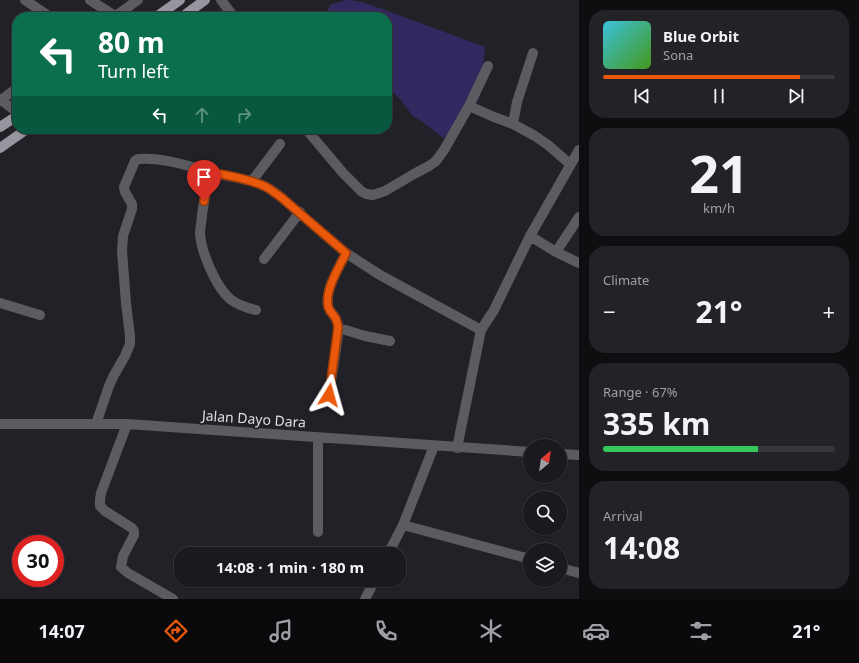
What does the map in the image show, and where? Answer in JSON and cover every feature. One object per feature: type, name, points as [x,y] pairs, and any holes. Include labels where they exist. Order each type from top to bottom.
[{"type":"main road","points":[[163,12],[180,0]]},
{"type":"main road","points":[[189,12],[205,0]]},
{"type":"main road","points":[[0,127],[12,119]]},
{"type":"main road","points":[[0,148],[20,134]]},
{"type":"street","points":[[25,0],[43,12]]},
{"type":"street","points":[[90,0],[108,12]]},
{"type":"street","points":[[120,12],[138,0]]},
{"type":"street","points":[[221,0],[230,12]]},
{"type":"street","points":[[513,124],[517,102],[533,52]]},
{"type":"street","points":[[310,134],[343,173],[361,191],[366,194],[373,195],[385,191],[436,161],[444,150],[469,106],[488,66]]},
{"type":"street","points":[[12,92],[0,100],[12,108]]},
{"type":"street","points":[[469,106],[513,124],[535,136],[570,164]]},
{"type":"street","points":[[252,182],[280,144]]},
{"type":"street","points":[[457,448],[482,330],[494,310],[530,236],[579,150]]},
{"type":"street","points":[[96,424],[109,386],[130,344],[122,251],[123,236],[132,209],[132,204],[125,192],[124,187],[135,161],[142,158],[172,161],[252,182],[272,190],[300,212],[346,253],[380,275],[482,330]]},
{"type":"street","points":[[210,172],[201,228],[201,240],[204,252],[216,281],[227,296],[237,303],[256,310]]},
{"type":"street","points":[[264,258],[300,212]]},
{"type":"street","points":[[556,252],[579,217]]},
{"type":"street","points":[[530,236],[556,252],[579,263]]},
{"type":"street","points":[[329,395],[338,328],[336,319],[329,309],[328,300],[330,287],[346,253]]},
{"type":"street","points":[[0,303],[40,314]]},
{"type":"street","points":[[338,328],[390,342]]},
{"type":"street","name":"Jalan Dayo Dara","points":[[0,424],[127,424],[523,452]]},
{"type":"street","points":[[127,424],[102,493],[100,506],[105,511],[132,528],[134,531],[134,535],[123,556],[121,567],[128,573],[173,599]]},
{"type":"street","points":[[318,438],[318,532]]},
{"type":"street","points":[[392,547],[403,525],[434,446]]},
{"type":"street","points":[[567,454],[579,455]]},
{"type":"street","points":[[403,525],[523,557]]},
{"type":"street","points":[[567,570],[579,573]]},
{"type":"street","points":[[365,599],[371,587]]},
{"type":"shaded area","points":[[346,0],[352,0],[389,12],[328,12],[330,5]]},
{"type":"shaded area","points":[[392,13],[485,47],[480,96],[471,112],[456,132],[443,138],[413,116],[392,91]]},
{"type":"route","points":[[204,201],[210,172],[263,186],[272,190],[300,212],[324,235],[346,253],[330,287],[328,300],[330,312],[336,319],[338,328],[329,395]]}]
